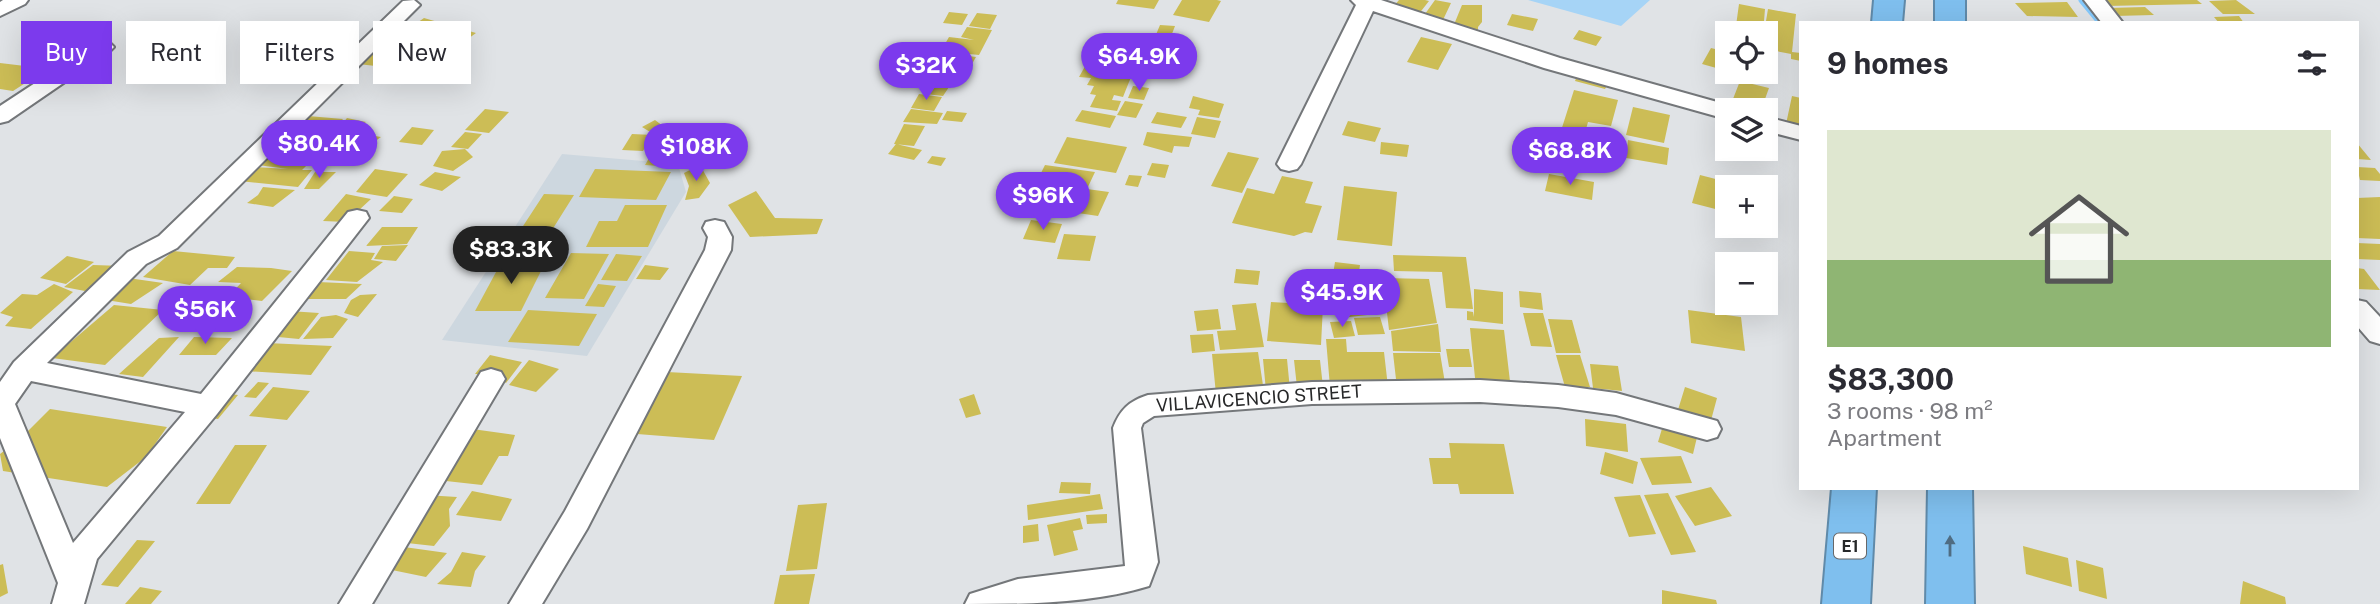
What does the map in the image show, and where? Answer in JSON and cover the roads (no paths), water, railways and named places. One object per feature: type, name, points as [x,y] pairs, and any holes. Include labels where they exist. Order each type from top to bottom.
[{"type":"highway","points":[[1887,21],[1889,0]]},
{"type":"highway","points":[[1950,0],[1950,21]]},
{"type":"highway","name":"E1","points":[[1846,604],[1854,490]]},
{"type":"highway","points":[[1950,490],[1950,604]]},
{"type":"street","points":[[0,10],[18,0]]},
{"type":"street","points":[[2094,0],[2111,21]]},
{"type":"street","points":[[1289,164],[1364,1],[1552,63],[1715,109]]},
{"type":"street","points":[[71,594],[0,403],[24,369],[137,258],[168,242],[410,5]]},
{"type":"street","points":[[0,116],[48,84]]},
{"type":"street","points":[[1778,127],[1799,132]]},
{"type":"street","points":[[71,594],[83,553],[206,406],[357,218]]},
{"type":"street","points":[[525,604],[576,520],[718,250],[720,237],[715,228]]},
{"type":"street","points":[[2359,311],[2380,334]]},
{"type":"street","points":[[24,369],[206,406]]},
{"type":"street","points":[[355,604],[491,379]]},
{"type":"street","name":"VILLAVICENCIO STREET","points":[[981,604],[1042,591],[1122,582],[1138,576],[1142,562],[1127,428],[1132,416],[1148,406],[1312,393],[1480,391],[1558,396],[1616,404],[1707,429]]},
{"type":"waterway","points":[[2082,0],[2099,21]]}]
